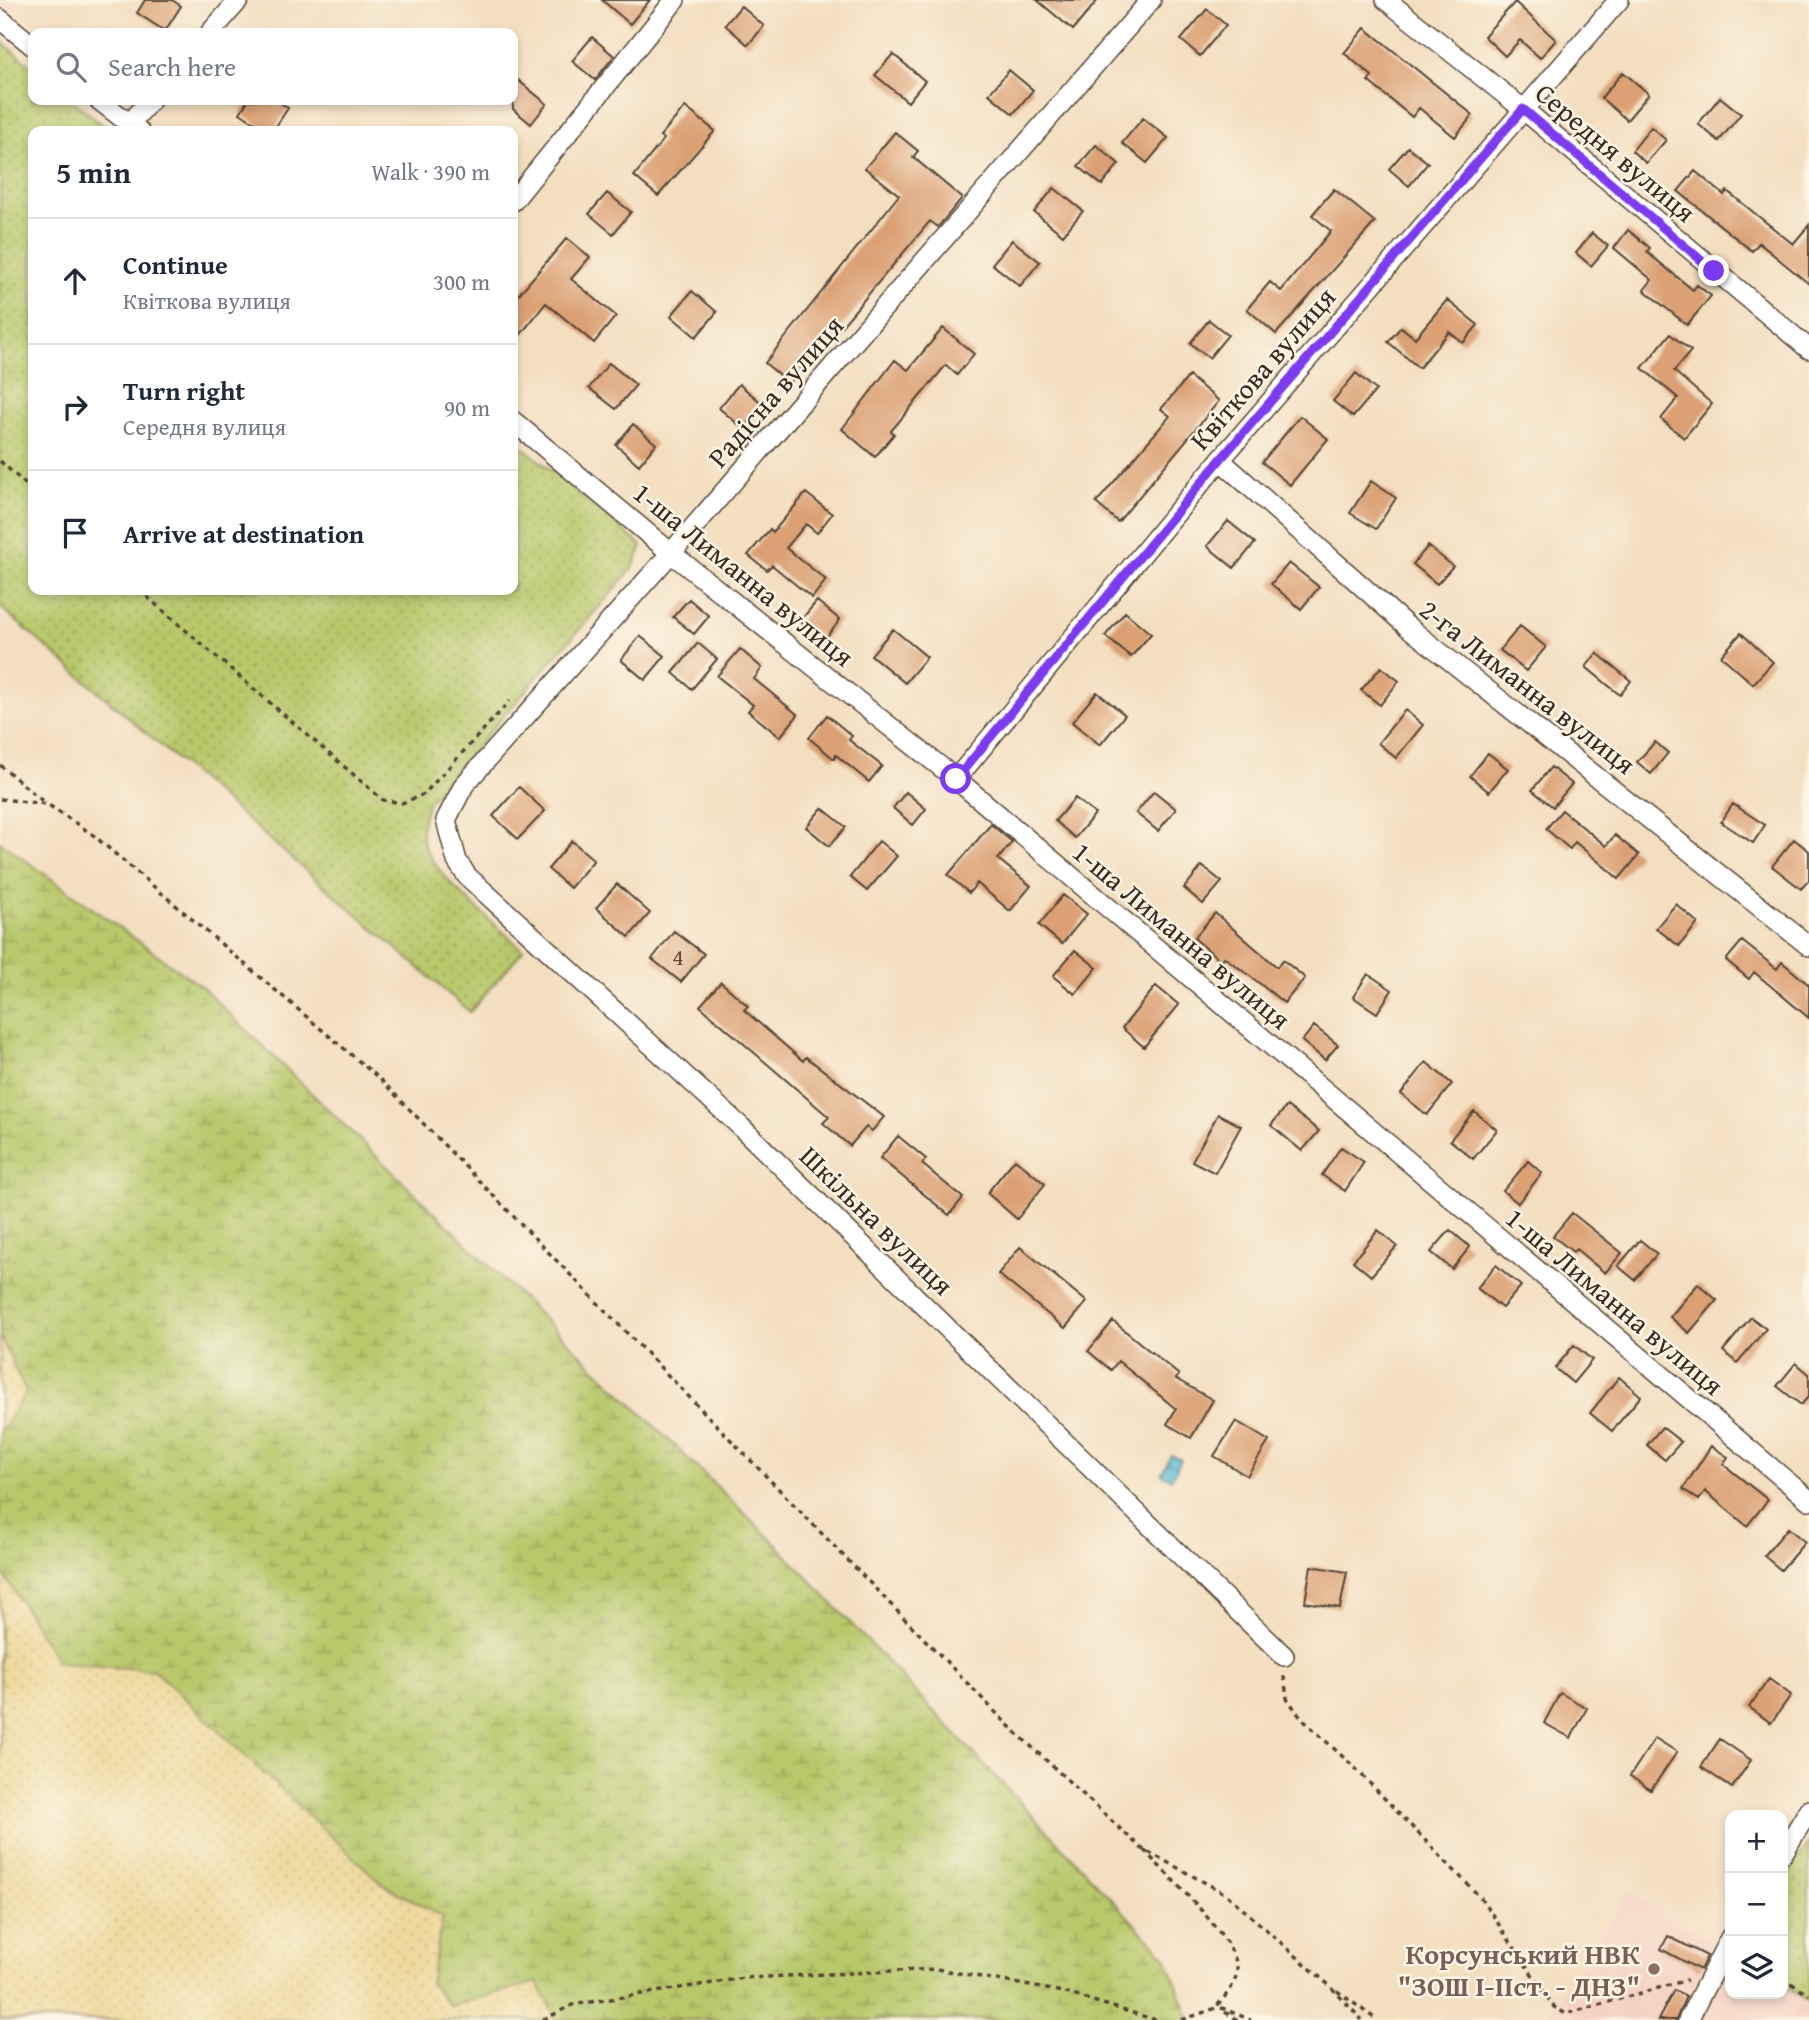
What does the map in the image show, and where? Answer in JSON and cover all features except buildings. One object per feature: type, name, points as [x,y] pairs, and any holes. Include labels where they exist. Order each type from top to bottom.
[{"type":"street","points":[[215,28],[239,0]]},
{"type":"street","points":[[518,195],[674,0]]},
{"type":"street","name":"Радісна вулиця","points":[[446,820],[464,785],[671,553],[1151,0]]},
{"type":"street","name":"Середня вулиця","points":[[1386,0],[1523,109],[1809,349]]},
{"type":"street","name":"Квіткова вулиця","points":[[956,779],[1220,460],[1619,0]]},
{"type":"street","points":[[0,19],[28,42]]},
{"type":"street","points":[[106,105],[133,126]]},
{"type":"street","points":[[135,126],[148,105]]},
{"type":"street","name":"1-ша Лиманна вулиця","points":[[518,425],[671,553],[956,779],[1809,1500]]},
{"type":"street","name":"2-га Лиманна вулиця","points":[[1220,460],[1408,626],[1809,946]]},
{"type":"street","name":"Шкільна вулиця","points":[[446,820],[457,861],[467,876],[741,1127],[1284,1656]]},
{"type":"street","points":[[1788,1845],[1809,1810]]},
{"type":"street","points":[[1688,2020],[1724,1950]]},
{"type":"path","points":[[0,461],[28,486]]},
{"type":"path","points":[[145,595],[383,800],[402,803],[424,794],[517,694]]},
{"type":"path","points":[[0,765],[47,804],[92,834],[381,1080],[1008,1725],[1141,1847],[1220,1931],[1231,1949],[1237,1968],[1234,1984],[1217,2006],[1190,2020],[1182,2020]]},
{"type":"path","points":[[0,799],[47,804]]},
{"type":"path","points":[[1284,1656],[1287,1698],[1301,1718],[1355,1768],[1481,1898],[1554,2007],[1566,2014],[1587,2011],[1675,1985],[1698,1976],[1724,1950]]},
{"type":"path","points":[[1141,1847],[1226,1894],[1330,1986],[1362,2020]]},
{"type":"path","points":[[543,2020],[572,2005],[744,1978],[937,1969],[1063,1992],[1156,2020]]},
{"type":"path","points":[[1788,1981],[1809,1995]]},
{"type":"path","points":[[1330,1986],[1377,2020]]},
{"type":"path","points":[[1217,2006],[1238,2020]]},
{"type":"path","points":[[1217,2006],[1251,2020]]},
{"type":"shaded area","name":"Корсунський НВК \"ЗОШ І-ІІст. - ДНЗ\"","points":[[1629,1892],[1725,1950],[1725,1999],[1788,1999],[1788,1989],[1809,2002],[1809,2020],[1545,2020]]},
{"type":"green space","points":[[0,40],[28,64],[28,105],[78,105],[104,126],[28,126],[28,595],[518,595],[518,443],[642,546],[633,568],[428,802],[422,833],[430,857],[453,885],[523,950],[470,1012],[0,607]]},
{"type":"green space","points":[[0,842],[202,987],[776,1544],[1166,1957],[1190,2020],[0,2020]]},
{"type":"green space","points":[[1809,1842],[1809,2002],[1788,1989],[1788,1877]]},
{"type":"sand","points":[[0,1336],[26,1392],[0,1433]]},
{"type":"sand","points":[[0,1568],[58,1663],[154,1670],[382,1884],[443,1917],[430,1983],[450,2006],[537,1982],[557,2020],[0,2020]]},
{"type":"water","points":[[1171,1455],[1181,1460],[1171,1479],[1161,1474]]},
{"type":"place","name":"Корсунський НВК \"ЗОШ І-ІІст. - ДНЗ\"","points":[[1654,1969]]},
{"type":"route","points":[[956,779],[1220,460],[1523,109],[1714,271]]}]
